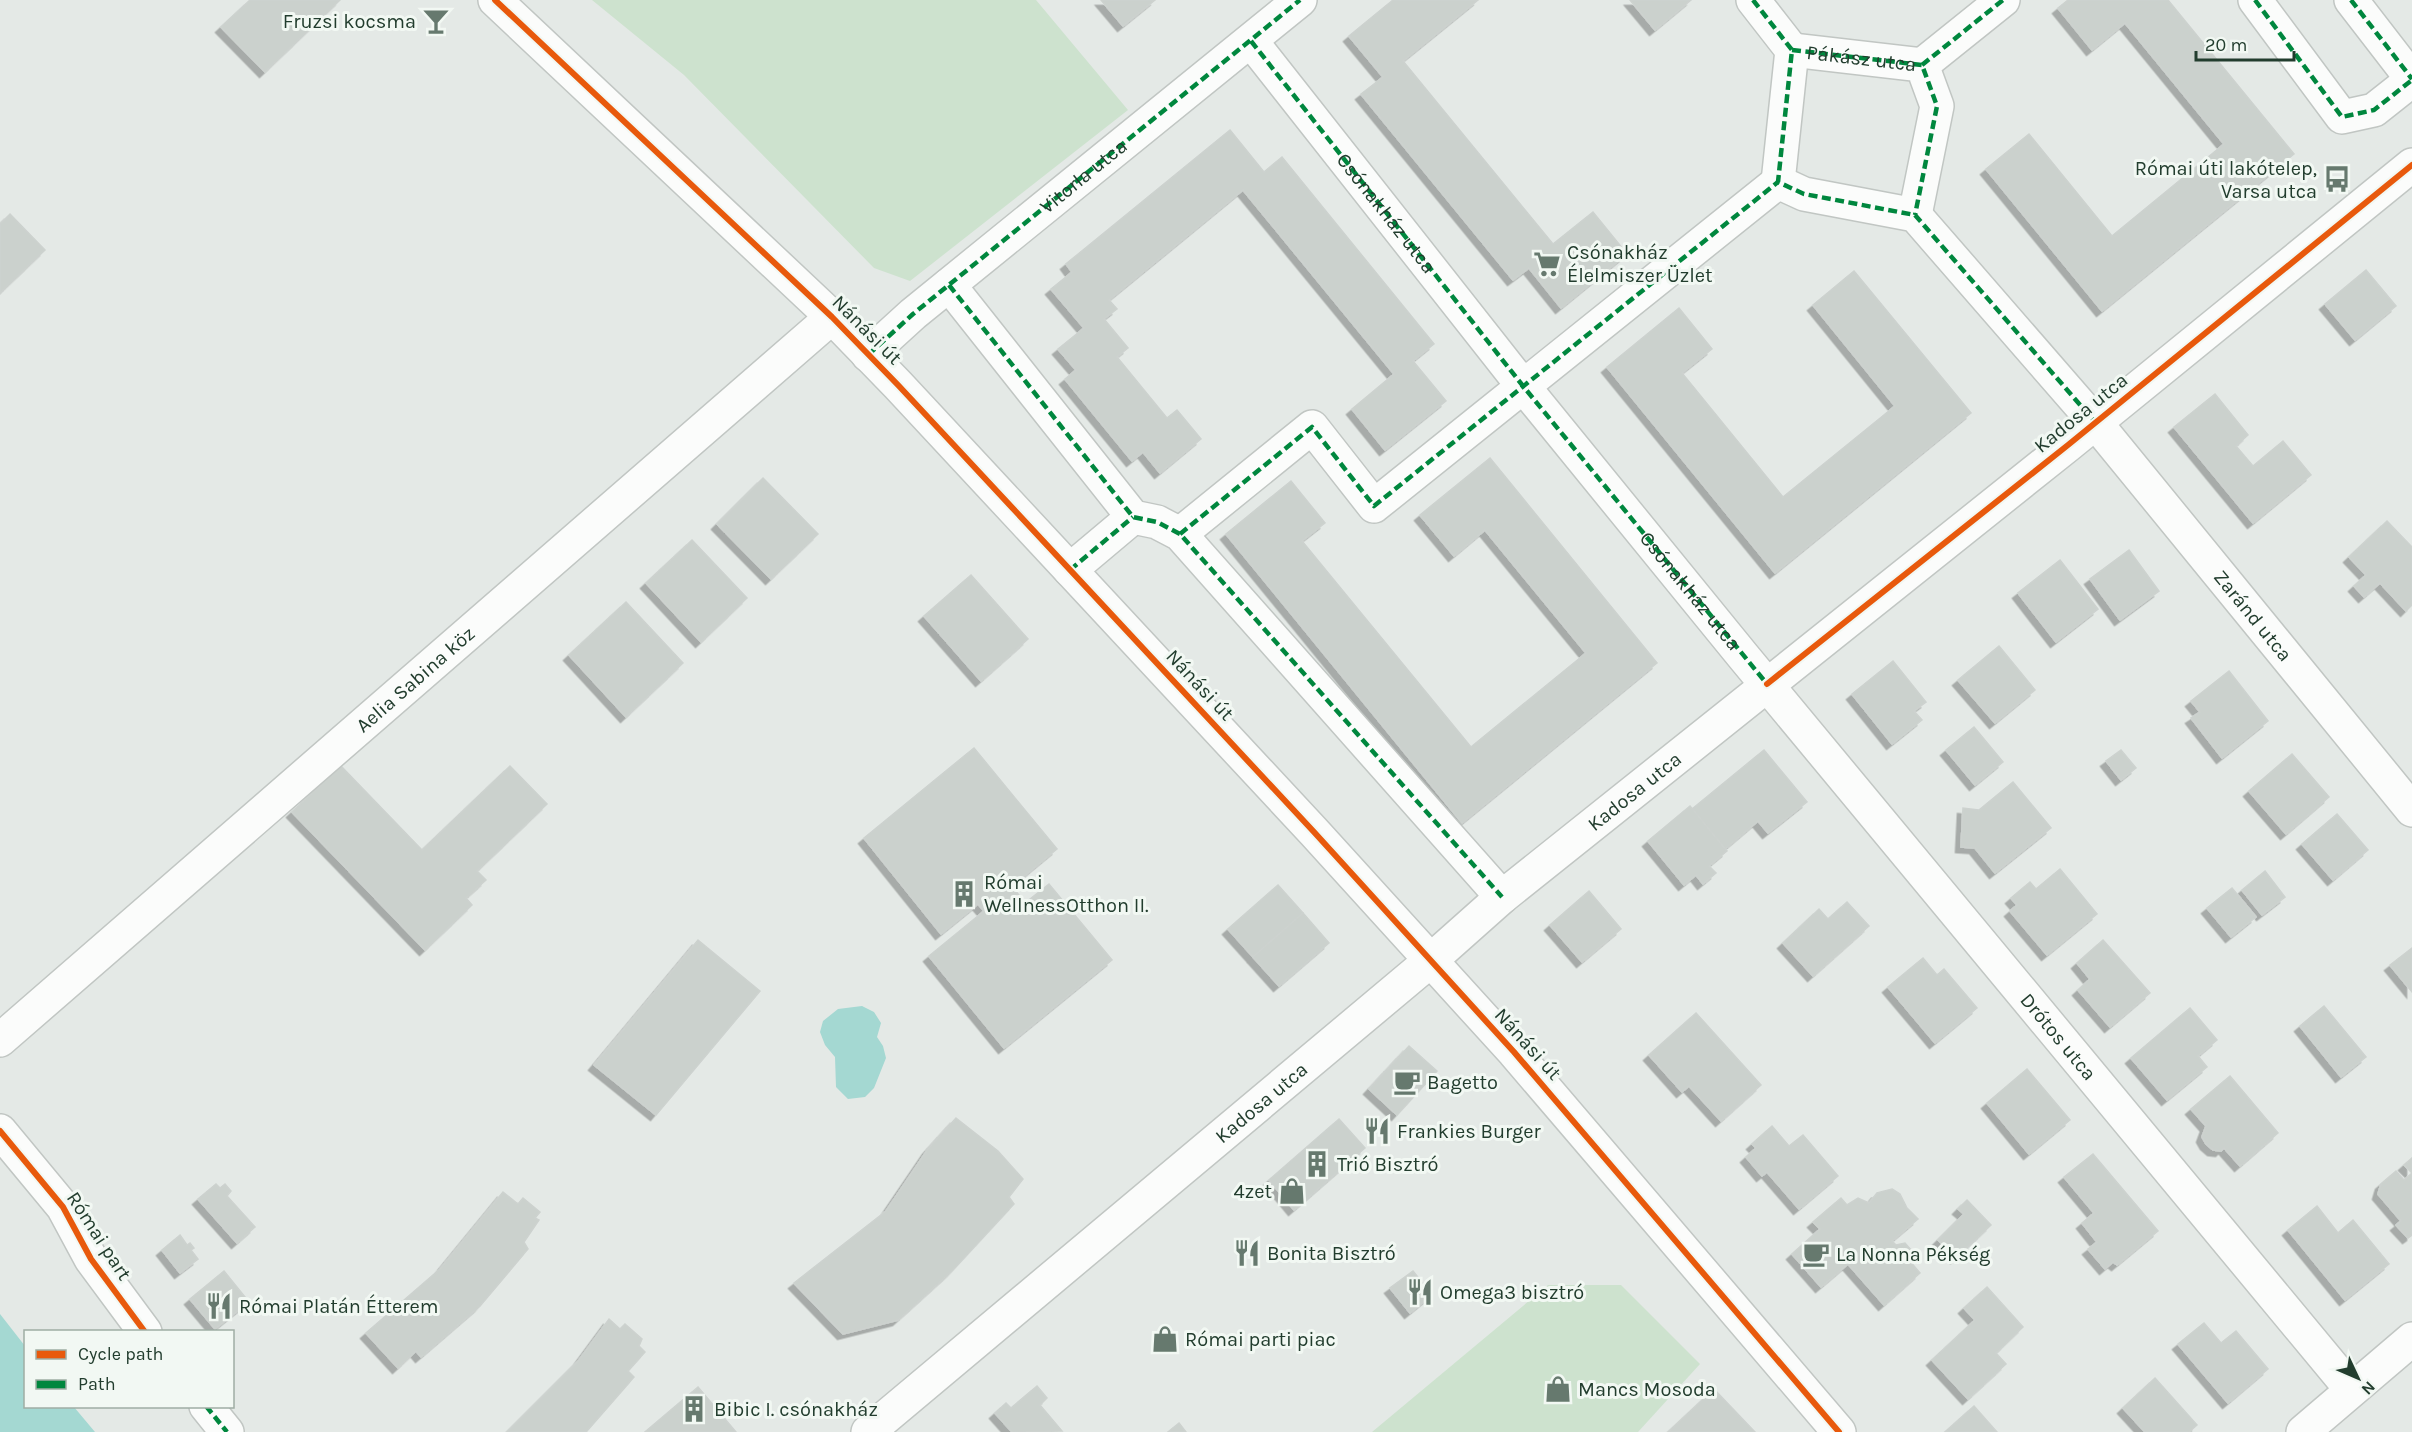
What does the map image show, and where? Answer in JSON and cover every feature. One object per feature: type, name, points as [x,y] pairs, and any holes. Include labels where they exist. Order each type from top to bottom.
[{"type":"street","name":"Nánási út","points":[[495,0],[832,317],[1070,570],[1314,832],[1514,1052],[1839,1432]]},
{"type":"street","name":"Vitorla utca","points":[[868,355],[913,314],[1300,0]]},
{"type":"street","name":"Pákász utca","points":[[1753,0],[1792,50],[1778,182]]},
{"type":"street","points":[[1922,65],[2003,0]]},
{"type":"street","points":[[2255,0],[2342,117],[2374,110],[2412,80],[2351,0]]},
{"type":"street","name":"Csónakház utca","points":[[1251,40],[1523,386],[1767,684]]},
{"type":"street","name":"Pákász utca","points":[[1792,50],[1922,65],[1937,106],[1915,215]]},
{"type":"street","name":"Kadosa utca","points":[[868,1432],[1430,961],[1502,897],[2095,423],[2412,165]]},
{"type":"street","points":[[1180,534],[1312,427],[1374,506],[1778,182],[1804,194],[1915,215],[2095,423]]},
{"type":"street","points":[[949,285],[1133,517],[1157,522],[1180,534],[1502,897]]},
{"type":"street","name":"Aelia Sabina köz","points":[[0,1040],[832,317]]},
{"type":"street","name":"Zaránd utca","points":[[2095,423],[2412,810]]},
{"type":"street","points":[[1070,570],[1133,517]]},
{"type":"street","name":"Drótos utca","points":[[1767,684],[2351,1389]]},
{"type":"street","name":"Római part","points":[[0,1131],[63,1207],[91,1259],[144,1330]]},
{"type":"street","points":[[2303,1432],[2351,1389],[2412,1340]]},
{"type":"street","points":[[207,1408],[227,1432]]},
{"type":"green space","points":[[592,0],[1036,0],[1128,110],[910,281],[874,268],[684,75]]},
{"type":"green space","points":[[1548,1285],[1621,1285],[1700,1364],[1638,1432],[1372,1432]]},
{"type":"water","points":[[862,1006],[874,1012],[881,1023],[877,1037],[883,1046],[886,1058],[874,1088],[865,1097],[848,1099],[836,1087],[835,1057],[825,1045],[820,1032],[823,1021],[838,1009]]},
{"type":"water","points":[[0,1314],[24,1345],[24,1408],[75,1408],[95,1432],[0,1432]]},
{"type":"building","points":[[250,0],[340,0],[265,72],[221,27]]},
{"type":"building","points":[[1101,0],[1155,0],[1123,26]]},
{"type":"building","points":[[1393,0],[1478,0],[1403,61],[1553,244],[1593,212],[1627,254],[1561,308],[1529,268],[1513,280],[1361,94],[1383,77],[1349,36]]},
{"type":"building","points":[[1630,0],[1691,0],[1655,30]]},
{"type":"building","points":[[2068,0],[2168,0],[2294,154],[2102,311],[1986,169],[2029,134],[2112,236],[2224,144],[2125,23],[2092,50],[2058,8]]},
{"type":"building","points":[[1230,130],[1264,172],[1282,157],[1434,344],[1413,361],[1446,401],[1385,450],[1352,409],[1394,374],[1243,190],[1109,300],[1117,309],[1104,319],[1128,348],[1117,357],[1167,418],[1177,410],[1201,439],[1160,473],[1143,452],[1132,461],[1065,379],[1076,370],[1058,349],[1084,328],[1051,289],[1072,272],[1066,264]]},
{"type":"building","points":[[10,214],[45,250],[0,293],[0,224]]},
{"type":"building","points":[[2366,270],[2396,306],[2355,340],[2325,304]]},
{"type":"building","points":[[1854,271],[1971,413],[1775,573],[1607,367],[1679,308],[1712,349],[1682,373],[1783,497],[1895,406],[1813,305]]},
{"type":"building","points":[[2215,394],[2248,435],[2236,446],[2253,466],[2283,441],[2311,475],[2253,523],[2174,427]]},
{"type":"building","points":[[1490,458],[1657,663],[1462,823],[1226,534],[1291,481],[1325,523],[1302,541],[1471,747],[1586,653],[1485,530],[1454,556],[1420,515]]},
{"type":"building","points":[[763,478],[818,534],[771,579],[717,524]]},
{"type":"building","points":[[2387,521],[2412,547],[2412,605],[2406,611],[2380,583],[2364,597],[2354,586],[2366,575],[2349,557]]},
{"type":"building","points":[[692,540],[747,598],[701,642],[646,583]]},
{"type":"building","points":[[2129,550],[2159,591],[2120,620],[2090,579]]},
{"type":"building","points":[[2060,560],[2098,609],[2056,642],[2018,593]]},
{"type":"building","points":[[971,575],[1028,639],[981,681],[924,616]]},
{"type":"building","points":[[626,602],[683,663],[626,717],[569,655]]},
{"type":"building","points":[[1999,646],[2035,690],[1995,723],[1958,680]]},
{"type":"building","points":[[1893,661],[1926,702],[1914,711],[1922,720],[1892,744],[1852,694]]},
{"type":"building","points":[[2229,671],[2268,721],[2222,758],[2191,718],[2200,712],[2191,701]]},
{"type":"building","points":[[1974,727],[2003,762],[1975,785],[1946,750]]},
{"type":"building","name":"Római WellnessOtthon II.","points":[[974,748],[1057,849],[1012,886],[1025,903],[1049,884],[1112,960],[1004,1048],[929,956],[984,911],[978,904],[941,934],[864,838]]},
{"type":"building","points":[[1764,750],[1807,802],[1768,833],[1758,821],[1725,849],[1692,809]]},
{"type":"building","points":[[2121,750],[2136,768],[2121,780],[2106,761]]},
{"type":"building","points":[[2292,754],[2329,797],[2286,834],[2249,791]]},
{"type":"building","points":[[341,766],[422,850],[510,766],[547,804],[477,871],[486,880],[466,898],[472,905],[425,950],[292,812]]},
{"type":"building","points":[[2013,782],[2051,828],[1995,873],[1975,848],[1961,847],[1963,808],[1979,810]]},
{"type":"building","points":[[1690,806],[1727,851],[1709,866],[1716,873],[1703,884],[1696,875],[1684,885],[1648,841]]},
{"type":"building","points":[[2337,814],[2368,850],[2333,880],[2302,844]]},
{"type":"building","points":[[2060,869],[2097,914],[2047,955],[2010,911],[2017,905],[2011,898],[2030,882],[2036,889]]},
{"type":"building","points":[[2265,871],[2285,897],[2262,915],[2242,890]]},
{"type":"building","points":[[1278,885],[1303,913],[1253,957],[1228,929]]},
{"type":"building","points":[[2232,888],[2256,917],[2231,937],[2207,908]]},
{"type":"building","points":[[1589,891],[1621,929],[1582,962],[1550,925]]},
{"type":"building","points":[[1847,902],[1869,926],[1813,976],[1783,943],[1819,909],[1828,919]]},
{"type":"building","points":[[1303,913],[1329,943],[1279,986],[1253,957]]},
{"type":"building","points":[[698,940],[760,991],[656,1115],[594,1065]]},
{"type":"building","points":[[2103,940],[2150,993],[2110,1027],[2078,990],[2090,979],[2077,963]]},
{"type":"building","points":[[2412,948],[2412,992],[2390,965]]},
{"type":"building","points":[[1923,958],[1937,975],[1944,969],[1977,1008],[1935,1043],[1888,987]]},
{"type":"building","points":[[2324,1006],[2366,1057],[2341,1077],[2300,1026]]},
{"type":"building","points":[[2190,1008],[2217,1040],[2198,1056],[2207,1067],[2167,1100],[2131,1058]]},
{"type":"building","points":[[1696,1013],[1761,1085],[1721,1121],[1689,1086],[1682,1092],[1649,1055]]},
{"type":"building","points":[[1409,1046],[1437,1071],[1397,1115],[1369,1089]]},
{"type":"building","points":[[2027,1069],[2070,1120],[2029,1154],[1987,1103]]},
{"type":"building","points":[[2230,1076],[2278,1133],[2240,1166],[2224,1148],[2221,1151],[2213,1150],[2206,1144],[2202,1137],[2206,1126],[2191,1109]]},
{"type":"building","points":[[956,1118],[998,1151],[1023,1179],[1009,1197],[1014,1204],[952,1271],[898,1320],[843,1334],[794,1283],[886,1211],[928,1149]]},
{"type":"building","name":"Trió Bisztró","points":[[1339,1119],[1365,1148],[1294,1210],[1269,1180]]},
{"type":"building","points":[[1772,1126],[1789,1146],[1803,1135],[1838,1176],[1799,1209],[1767,1172],[1762,1176],[1746,1157],[1756,1148],[1752,1144]]},
{"type":"building","points":[[2093,1154],[2158,1231],[2117,1265],[2113,1262],[2105,1269],[2088,1249],[2097,1242],[2082,1223],[2094,1213],[2064,1177]]},
{"type":"building","points":[[2412,1158],[2412,1173],[2404,1165]]},
{"type":"building","points":[[2396,1171],[2404,1180],[2412,1173],[2412,1235],[2408,1238],[2396,1225],[2401,1221],[2378,1194],[2381,1184]]},
{"type":"building","points":[[216,1184],[220,1188],[225,1184],[231,1191],[227,1196],[255,1227],[237,1243],[198,1199]]},
{"type":"building","points":[[1892,1189],[1900,1194],[1907,1208],[1918,1219],[1892,1241],[1896,1245],[1905,1243],[1913,1252],[1909,1260],[1920,1273],[1884,1305],[1848,1264],[1821,1287],[1792,1254],[1820,1229],[1813,1222],[1841,1198],[1847,1205],[1858,1198],[1869,1203],[1877,1193]]},
{"type":"building","points":[[503,1192],[518,1204],[523,1198],[540,1212],[535,1218],[539,1220],[524,1242],[528,1249],[480,1306],[421,1357],[416,1351],[398,1368],[366,1333],[440,1269]]},
{"type":"building","points":[[1967,1200],[1991,1225],[1956,1258],[1938,1240],[1964,1214],[1958,1209]]},
{"type":"building","points":[[2317,1206],[2338,1233],[2353,1220],[2389,1264],[2345,1300],[2288,1230]]},
{"type":"building","points":[[180,1235],[187,1245],[190,1243],[194,1248],[191,1250],[198,1259],[180,1273],[162,1250]]},
{"type":"building","points":[[224,1271],[249,1302],[215,1329],[190,1299]]},
{"type":"building","points":[[1413,1271],[1432,1295],[1410,1313],[1390,1288]]},
{"type":"building","points":[[1987,1287],[2023,1327],[1996,1353],[2006,1364],[1968,1399],[1932,1360],[1975,1320],[1964,1308]]},
{"type":"building","points":[[609,1319],[620,1329],[625,1324],[642,1339],[639,1346],[645,1352],[628,1371],[634,1377],[586,1432],[507,1432],[579,1360]]},
{"type":"building","points":[[2204,1323],[2221,1343],[2236,1331],[2268,1369],[2228,1403],[2178,1344]]},
{"type":"building","points":[[2155,1378],[2197,1425],[2189,1432],[2145,1432],[2123,1408]]},
{"type":"building","points":[[1037,1386],[1047,1398],[1040,1405],[1062,1431],[1012,1432],[995,1413],[1006,1403],[1011,1408]]},
{"type":"building","name":"Bibic I. csónakház","points":[[698,1387],[736,1432],[645,1432]]},
{"type":"building","points":[[1714,1389],[1755,1432],[1668,1432]]},
{"type":"building","points":[[1974,1406],[1997,1432],[1945,1432]]},
{"type":"building","points":[[1179,1423],[1186,1432],[1168,1432]]},
{"type":"marked path","points":[[868,355],[913,314],[1300,0]]},
{"type":"marked path","points":[[1753,0],[1792,50],[1778,182],[1804,194],[1915,215],[2095,422]]},
{"type":"marked path","points":[[1922,65],[2003,0]]},
{"type":"marked path","points":[[2255,0],[2342,117],[2374,110],[2412,80]]},
{"type":"marked path","points":[[2351,0],[2412,79]]},
{"type":"marked path","points":[[1251,41],[1523,386],[1767,684]]},
{"type":"marked path","points":[[1792,50],[1922,65],[1937,106],[1915,215]]},
{"type":"marked path","points":[[1180,534],[1312,427],[1374,506],[1778,182]]},
{"type":"marked path","points":[[949,285],[1133,517],[1157,522],[1180,534],[1502,897]]},
{"type":"marked path","points":[[1070,570],[1133,517]]},
{"type":"marked path","points":[[208,1408],[227,1432]]},
{"type":"cycle path","points":[[495,0],[832,317],[898,385],[1314,832],[1514,1052],[1839,1432]]},
{"type":"cycle path","points":[[1767,684],[2068,445],[2412,165]]},
{"type":"cycle path","points":[[0,1131],[63,1207],[91,1259],[144,1330]]},
{"type":"place","name":"Fruzsi kocsma","points":[[436,21]]},
{"type":"place","name":"Római úti lakótelep, Varsa utca","points":[[2337,179]]},
{"type":"place","name":"Csónakház Élelmiszer Üzlet","points":[[1547,264]]},
{"type":"place","name":"Római WellnessOtthon II.","points":[[964,894]]},
{"type":"place","name":"Bagetto","points":[[1407,1082]]},
{"type":"place","name":"Frankies Burger","points":[[1377,1131]]},
{"type":"place","name":"Trió Bisztró","points":[[1317,1164]]},
{"type":"place","name":"4zet","points":[[1292,1191]]},
{"type":"place","name":"Bonita Bisztró","points":[[1247,1253]]},
{"type":"place","name":"La Nonna Pékség","points":[[1816,1254]]},
{"type":"place","name":"Omega3 bisztró","points":[[1420,1292]]},
{"type":"place","name":"Római Platán Étterem","points":[[219,1306]]},
{"type":"place","name":"Római parti piac","points":[[1165,1339]]},
{"type":"place","name":"Mancs Mosoda","points":[[1558,1389]]},
{"type":"place","name":"Bibic I. csónakház","points":[[694,1409]]}]
